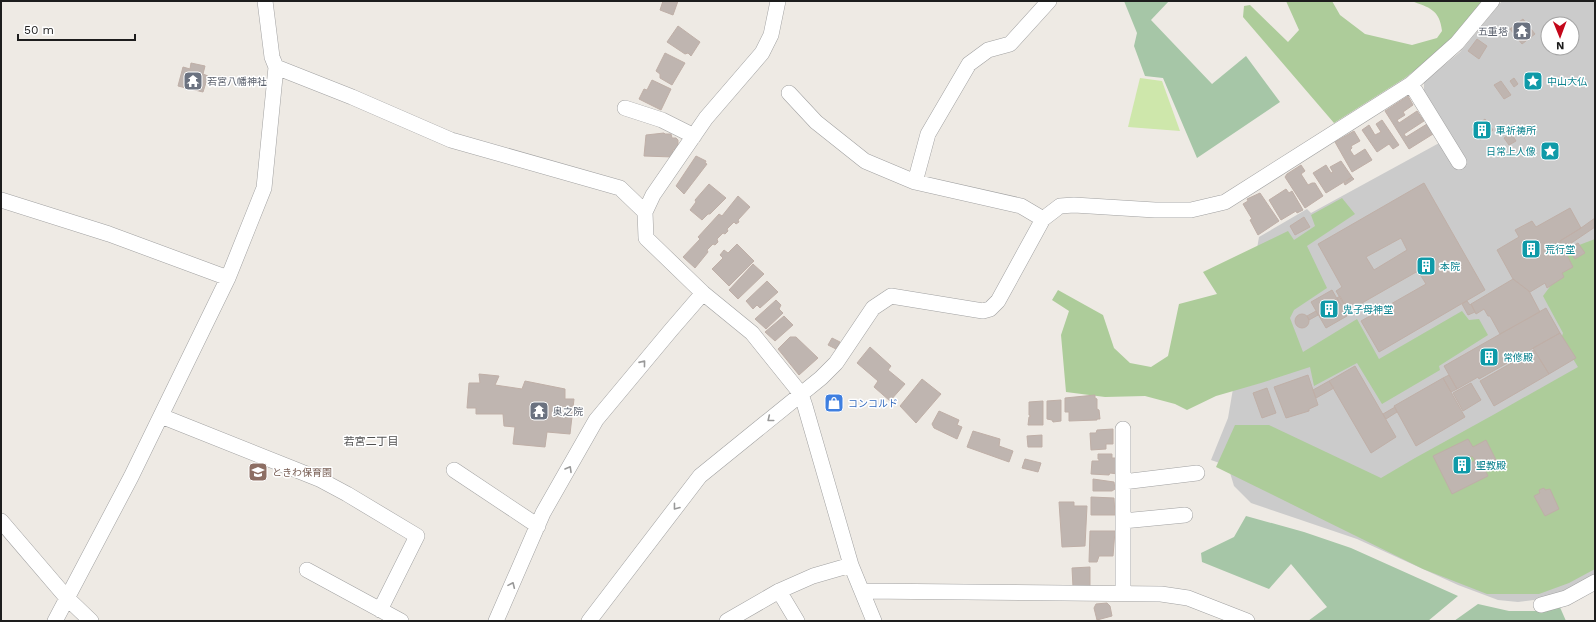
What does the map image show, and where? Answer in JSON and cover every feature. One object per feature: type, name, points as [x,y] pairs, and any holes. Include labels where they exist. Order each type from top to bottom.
[{"type":"street","points":[[55,621],[131,477],[228,278],[264,188],[276,67],[272,57],[265,1]]},
{"type":"street","points":[[778,1],[771,35],[762,54],[706,118],[653,195],[645,212],[646,238],[703,293],[752,332],[800,394],[805,406],[852,565],[874,621]]},
{"type":"street","points":[[914,182],[928,134],[969,64],[988,50],[1010,44],[1049,1]]},
{"type":"street","points":[[589,621],[700,476],[836,363],[873,308],[891,296],[982,311],[990,309],[998,301],[1043,219],[1060,206],[1067,205],[1155,210],[1191,210],[1224,202],[1411,84],[1456,43],[1492,1]]},
{"type":"street","points":[[276,67],[352,97],[451,140],[620,188],[645,212]]},
{"type":"street","points":[[1411,84],[1459,162]]},
{"type":"street","points":[[788,93],[816,122],[865,161],[914,182],[1021,206],[1043,219]]},
{"type":"street","points":[[625,108],[662,120],[694,136]]},
{"type":"street","points":[[1,200],[109,234],[228,278]]},
{"type":"street","points":[[496,621],[543,513],[596,420],[703,293]]},
{"type":"street","points":[[161,416],[319,479],[417,536],[380,610]]},
{"type":"street","points":[[1123,429],[1123,594]]},
{"type":"street","points":[[454,470],[538,526]]},
{"type":"street","points":[[1123,482],[1197,473]]},
{"type":"street","points":[[1123,522],[1185,515]]},
{"type":"street","points":[[1,521],[67,598],[91,621]]},
{"type":"street","points":[[728,621],[779,591],[813,576],[852,565]]},
{"type":"street","points":[[307,570],[401,621]]},
{"type":"street","points":[[1541,605],[1566,598],[1595,582]]},
{"type":"street","points":[[779,591],[797,621]]},
{"type":"street","points":[[862,591],[1160,594],[1188,598],[1247,621]]},
{"type":"shaded area","points":[[1502,1],[1595,1],[1595,576],[1549,598],[1518,602],[1498,600],[1458,585],[1357,539],[1251,503],[1234,486],[1228,466],[1211,460],[1228,418],[1259,237],[1307,209],[1311,213],[1452,136],[1424,91],[1424,82],[1460,52]]},
{"type":"green space","points":[[1124,1],[1169,1],[1151,20],[1212,84],[1246,56],[1280,102],[1197,158],[1163,78],[1145,76],[1134,46],[1137,33]]},
{"type":"green space","points":[[1286,1],[1332,1],[1340,15],[1365,34],[1412,45],[1437,38],[1442,31],[1439,18],[1432,10],[1411,1],[1483,1],[1453,40],[1405,78],[1334,123],[1243,17],[1244,6],[1250,5],[1288,42],[1299,30]]},
{"type":"green space","points":[[1140,78],[1162,81],[1180,131],[1128,127]]},
{"type":"green space","points":[[1342,198],[1355,214],[1307,246],[1327,288],[1294,310],[1290,318],[1303,352],[1357,319],[1379,359],[1462,311],[1469,320],[1479,319],[1488,335],[1439,366],[1440,370],[1382,404],[1357,363],[1314,386],[1310,367],[1216,396],[1187,410],[1175,404],[1145,396],[1105,397],[1066,392],[1061,335],[1069,311],[1052,300],[1058,290],[1103,315],[1114,348],[1130,363],[1151,367],[1168,356],[1179,304],[1217,294],[1203,272],[1288,231],[1294,240],[1315,226],[1311,215]]},
{"type":"green space","points":[[1595,239],[1595,569],[1569,583],[1539,594],[1487,594],[1423,569],[1216,467],[1235,425],[1269,425],[1381,478],[1578,367],[1561,339],[1563,333],[1543,296],[1565,266],[1566,250]]},
{"type":"green space","points":[[1246,516],[1304,532],[1351,548],[1458,596],[1428,621],[1308,621],[1327,607],[1291,564],[1269,589],[1202,562],[1201,553],[1234,537]]},
{"type":"green space","points":[[1478,604],[1509,611],[1536,611],[1559,605],[1566,621],[1454,621]]},
{"type":"building","points":[[663,1],[678,1],[673,15],[660,10]]},
{"type":"building","name":"五重塔","points":[[1523,19],[1535,34],[1522,44],[1510,29]]},
{"type":"building","points":[[678,26],[700,42],[691,56],[688,53],[685,54],[667,42]]},
{"type":"building","points":[[1477,39],[1487,46],[1479,59],[1468,51]]},
{"type":"building","points":[[665,53],[685,63],[672,85],[660,78],[660,74],[656,71]]},
{"type":"building","points":[[191,63],[205,66],[203,74],[208,76],[203,92],[178,86],[183,67],[190,69]]},
{"type":"building","points":[[1514,78],[1518,84],[1514,87],[1510,81]]},
{"type":"building","points":[[652,80],[671,89],[661,110],[639,99],[644,89],[647,90]]},
{"type":"building","points":[[1501,81],[1511,95],[1504,99],[1494,85]]},
{"type":"building","points":[[1408,96],[1413,105],[1403,112],[1405,115],[1397,120],[1399,123],[1417,111],[1424,121],[1404,134],[1406,137],[1427,124],[1433,134],[1409,149],[1385,111]]},
{"type":"building","name":"車祈祷所","points":[[1485,119],[1493,130],[1480,140],[1472,129]]},
{"type":"building","points":[[1382,120],[1399,145],[1393,149],[1389,144],[1377,152],[1362,130],[1369,125],[1375,135],[1381,132],[1376,124]]},
{"type":"building","points":[[1354,131],[1360,141],[1351,146],[1352,148],[1350,150],[1354,156],[1365,149],[1372,160],[1352,172],[1335,142]]},
{"type":"building","points":[[664,133],[671,134],[672,138],[676,138],[678,140],[678,150],[673,150],[673,157],[644,156],[646,135]]},
{"type":"building","points":[[1511,133],[1516,141],[1509,145],[1504,138]]},
{"type":"building","points":[[696,156],[706,161],[705,163],[707,164],[684,194],[676,186]]},
{"type":"building","points":[[1341,161],[1352,177],[1326,193],[1313,173],[1326,165],[1331,173],[1333,172],[1330,167]]},
{"type":"building","points":[[1301,165],[1305,171],[1301,174],[1308,185],[1315,183],[1323,196],[1305,208],[1285,177]]},
{"type":"building","points":[[1352,177],[1354,179],[1345,185],[1344,183]]},
{"type":"building","name":"本院","points":[[1424,183],[1485,290],[1379,352],[1361,321],[1426,284],[1418,271],[1348,311],[1336,291],[1342,287],[1318,244]],"holes":[[[1401,238],[1407,250],[1374,270],[1366,257]]]},
{"type":"building","points":[[709,184],[726,198],[702,220],[690,210],[696,202],[695,200]]},
{"type":"building","points":[[1286,189],[1289,193],[1292,191],[1303,210],[1297,213],[1296,211],[1281,220],[1269,200]]},
{"type":"building","points":[[1260,193],[1279,221],[1258,235],[1250,220],[1252,219],[1243,204],[1248,201],[1247,199]]},
{"type":"building","points":[[738,196],[750,207],[738,220],[739,222],[736,224],[734,222],[727,229],[728,231],[725,234],[723,233],[717,239],[718,242],[715,245],[713,244],[707,250],[708,252],[695,268],[683,257],[700,239],[698,237],[719,214],[722,216]]},
{"type":"building","name":"荒行堂","points":[[1570,208],[1581,228],[1560,241],[1573,267],[1562,273],[1564,277],[1547,288],[1545,283],[1530,292],[1513,279],[1497,250],[1519,237],[1515,230],[1532,221],[1536,227]]},
{"type":"building","points":[[1304,217],[1310,227],[1295,235],[1290,226]]},
{"type":"building","points":[[1595,218],[1595,227],[1564,248],[1560,241]]},
{"type":"building","points":[[1578,243],[1585,253],[1575,259],[1568,249]]},
{"type":"building","points":[[737,244],[754,261],[729,286],[712,269],[723,258],[720,255],[724,250],[728,253]]},
{"type":"building","points":[[753,264],[764,274],[738,299],[729,290]]},
{"type":"building","points":[[1513,279],[1529,291],[1540,312],[1500,334],[1490,316],[1488,316],[1484,309],[1476,314],[1471,304]]},
{"type":"building","points":[[767,281],[778,292],[760,308],[757,305],[753,309],[746,301]]},
{"type":"building","name":"鬼子母神堂","points":[[1332,290],[1347,316],[1326,328],[1311,302]]},
{"type":"building","points":[[1340,296],[1345,305],[1342,307],[1337,298]]},
{"type":"building","points":[[776,300],[781,305],[779,309],[783,313],[766,329],[755,319]]},
{"type":"building","points":[[1467,301],[1470,305],[1471,304],[1475,312],[1468,315],[1462,304]]},
{"type":"building","name":"常修殿","points":[[1546,308],[1560,333],[1479,379],[1478,377],[1457,389],[1444,366]]},
{"type":"building","points":[[1316,311],[1318,315],[1309,320],[1307,316]]},
{"type":"building","points":[[1299,314],[1305,314],[1309,318],[1309,324],[1305,328],[1299,328],[1295,324],[1295,318]]},
{"type":"building","points":[[784,316],[793,325],[775,341],[765,332]]},
{"type":"building","points":[[1560,333],[1576,358],[1549,374],[1533,348]]},
{"type":"building","points":[[790,337],[796,337],[818,358],[799,375],[778,349]]},
{"type":"building","points":[[832,338],[840,342],[836,349],[828,345]]},
{"type":"building","points":[[870,347],[891,366],[888,370],[905,384],[890,401],[874,387],[878,381],[857,363]]},
{"type":"building","points":[[1534,350],[1549,374],[1494,406],[1480,381]]},
{"type":"building","points":[[1355,366],[1396,437],[1371,453],[1329,381]]},
{"type":"building","points":[[479,374],[499,376],[495,385],[522,389],[525,381],[565,389],[565,399],[574,399],[570,434],[547,432],[545,447],[513,444],[515,427],[504,426],[503,414],[476,414],[476,408],[467,408],[469,383],[480,383]]},
{"type":"building","points":[[1308,375],[1318,405],[1309,409],[1309,411],[1286,418],[1274,387]]},
{"type":"building","points":[[1449,375],[1457,389],[1451,392],[1443,378]]},
{"type":"building","points":[[1443,378],[1465,417],[1416,446],[1394,406]]},
{"type":"building","points":[[922,379],[941,394],[916,423],[900,406]]},
{"type":"building","points":[[1329,381],[1334,388],[1316,398],[1313,390]]},
{"type":"building","points":[[1471,383],[1481,400],[1463,411],[1453,393]]},
{"type":"building","points":[[1267,388],[1276,413],[1262,418],[1253,393]]},
{"type":"building","points":[[1095,395],[1100,419],[1069,421],[1069,412],[1065,412],[1065,398]]},
{"type":"building","points":[[1061,400],[1061,421],[1053,422],[1052,420],[1047,419],[1047,401]]},
{"type":"building","points":[[1043,401],[1043,425],[1028,425],[1029,417],[1031,416],[1029,415],[1029,402]]},
{"type":"building","points":[[1395,407],[1397,412],[1386,419],[1383,414]]},
{"type":"building","points":[[939,411],[959,420],[957,425],[962,427],[957,439],[934,428],[932,424]]},
{"type":"building","points":[[1113,429],[1113,444],[1106,444],[1106,449],[1091,450],[1090,433],[1096,433],[1097,430]]},
{"type":"building","points":[[973,431],[1000,439],[999,446],[1013,451],[1009,462],[967,447]]},
{"type":"building","points":[[1042,435],[1042,447],[1028,447],[1027,436]]},
{"type":"building","points":[[1468,439],[1473,447],[1486,440],[1497,462],[1484,468],[1488,476],[1452,494],[1433,456]]},
{"type":"building","points":[[1098,454],[1112,454],[1112,458],[1118,458],[1118,474],[1091,474],[1092,461],[1099,461]]},
{"type":"building","name":"聖教殿","points":[[1460,455],[1468,458],[1472,456],[1475,460],[1471,463],[1470,470],[1462,475],[1455,472],[1452,467],[1453,461]]},
{"type":"building","points":[[1025,459],[1041,463],[1038,472],[1022,468]]},
{"type":"building","points":[[1093,479],[1114,482],[1115,489],[1112,491],[1093,491]]},
{"type":"building","points":[[1544,488],[1545,490],[1550,489],[1559,509],[1545,516],[1534,496],[1540,493],[1539,490]]},
{"type":"building","points":[[1091,497],[1114,498],[1115,515],[1091,515]]},
{"type":"building","points":[[1059,502],[1074,502],[1074,506],[1087,506],[1085,546],[1062,547]]},
{"type":"building","points":[[1090,531],[1115,531],[1113,556],[1099,556],[1097,562],[1089,562]]},
{"type":"building","points":[[1090,567],[1090,587],[1073,587],[1072,568]]},
{"type":"building","points":[[1107,603],[1110,606],[1112,616],[1097,620],[1094,608],[1096,604]]},
{"type":"place","name":"五重塔","points":[[1522,31]]},
{"type":"place","name":"若宮八幡神社","points":[[193,81]]},
{"type":"place","name":"中山大仏","points":[[1533,81]]},
{"type":"place","name":"車祈祷所","points":[[1482,130]]},
{"type":"place","name":"日常上人像","points":[[1550,151]]},
{"type":"place","name":"荒行堂","points":[[1531,249]]},
{"type":"place","name":"本院","points":[[1426,266]]},
{"type":"place","name":"鬼子母神堂","points":[[1329,309]]},
{"type":"place","name":"常修殿","points":[[1489,357]]},
{"type":"place","name":"コンコルド","points":[[834,403]]},
{"type":"place","name":"奥之院","points":[[539,411]]},
{"type":"place","name":"聖教殿","points":[[1462,465]]},
{"type":"place","name":"ときわ保育園","points":[[258,472]]},
{"type":"district","name":"若宮二丁目","points":[[371,441]]}]
